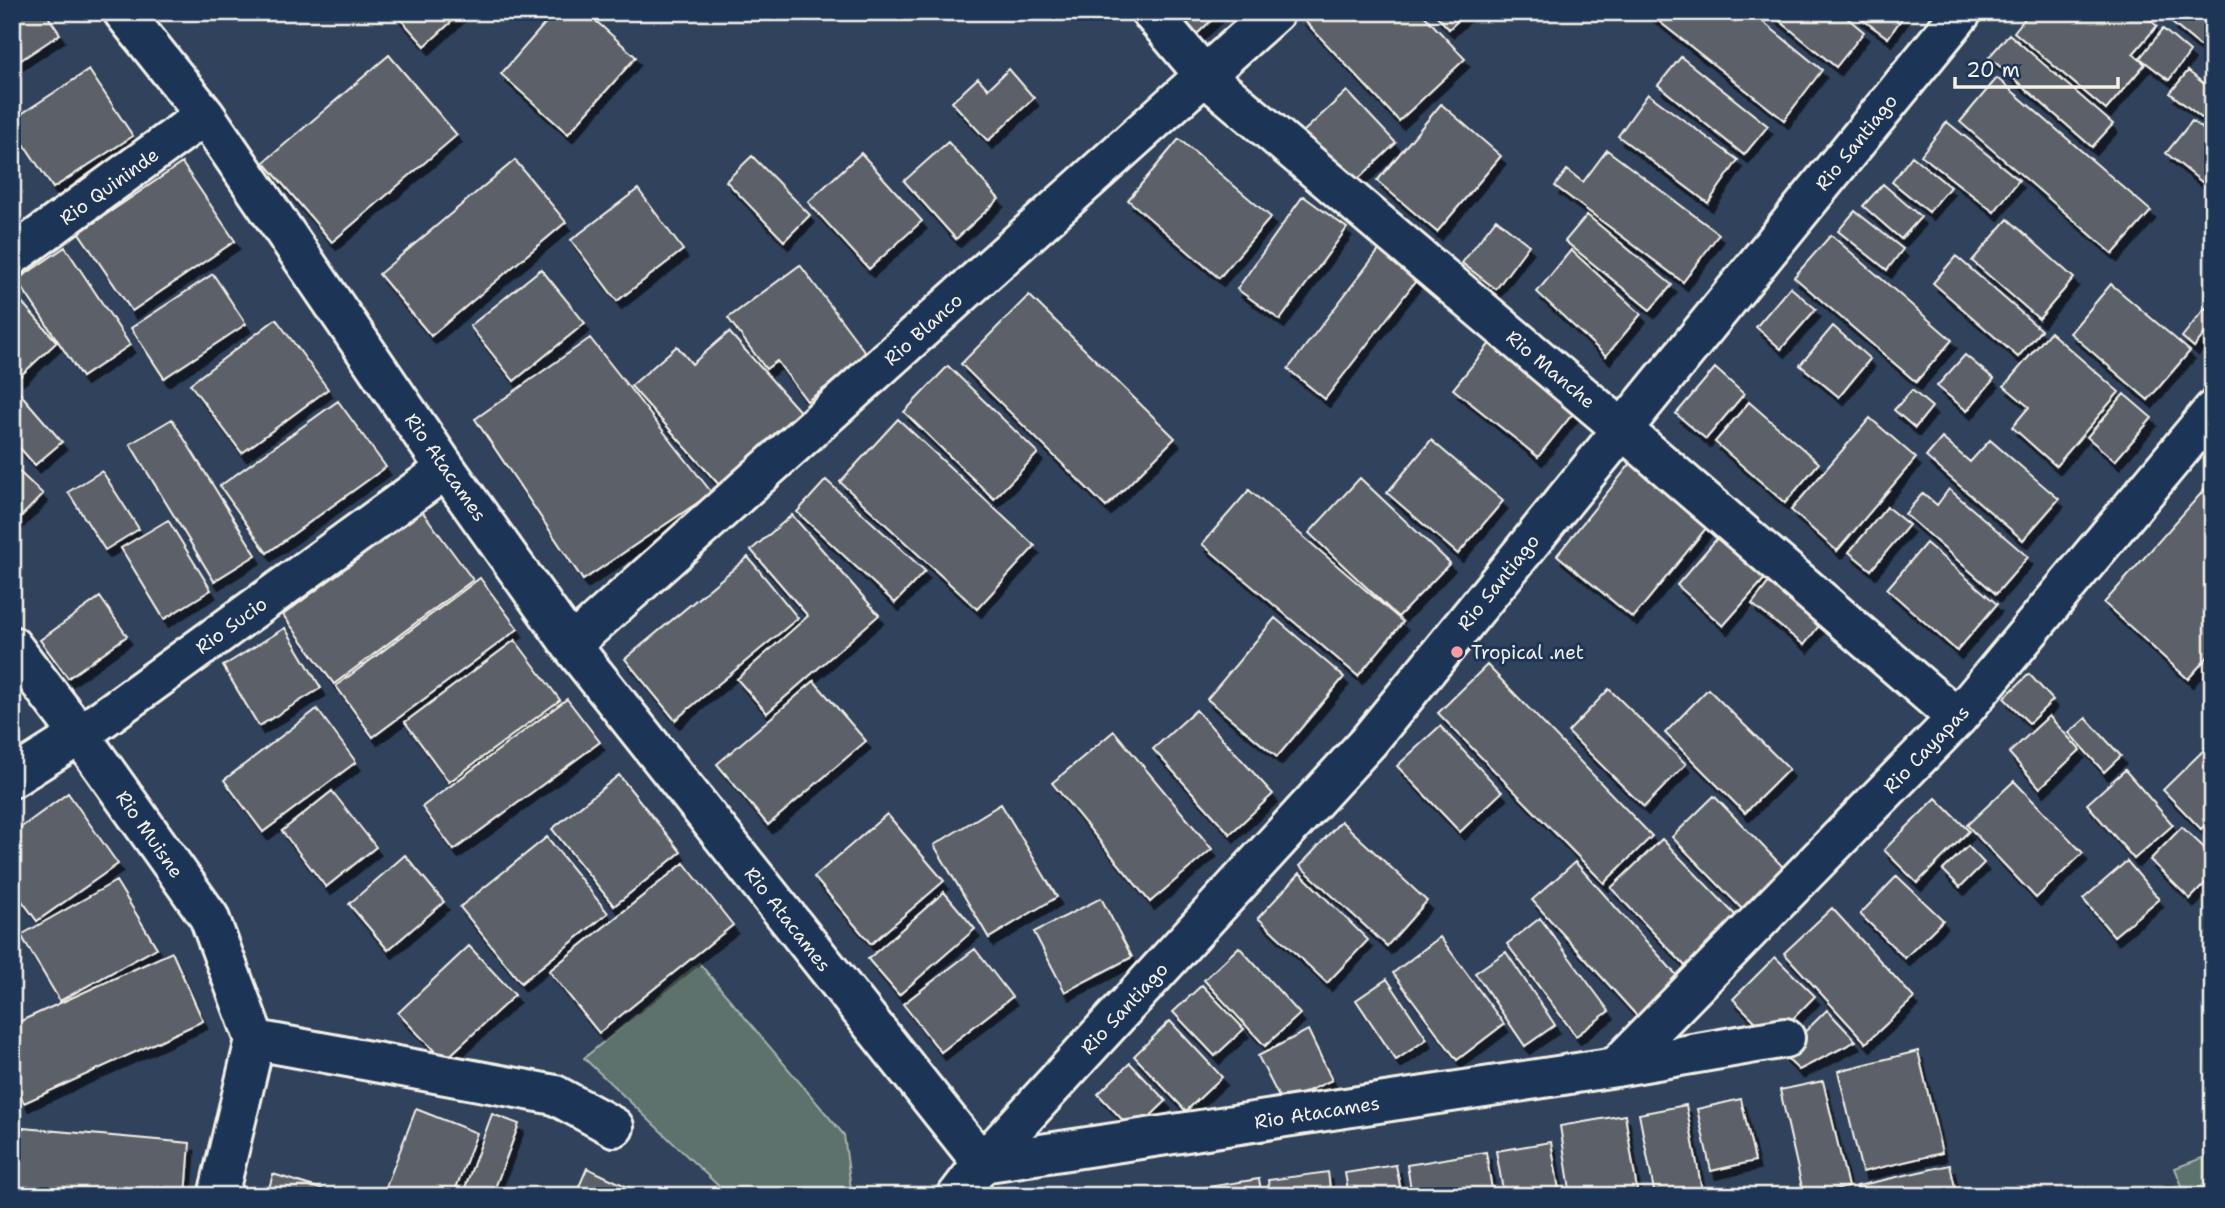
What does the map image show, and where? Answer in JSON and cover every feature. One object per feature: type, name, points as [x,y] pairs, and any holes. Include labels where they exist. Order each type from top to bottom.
[{"type":"street","name":"Rio Atacames","points":[[123,12],[205,115],[446,468],[571,645],[982,1163],[1616,1067],[1785,1038]]},
{"type":"street","name":"Rio Manche","points":[[1151,12],[1205,76],[1622,429],[1957,718]]},
{"type":"street","name":"Rio Blanco","points":[[571,645],[1275,12]]},
{"type":"street","name":"Rio Santiago","points":[[957,1196],[982,1163],[1368,742],[1962,12]]},
{"type":"street","name":"Rio Quininde","points":[[12,256],[205,115]]},
{"type":"street","name":"Rio Cayapas","points":[[1616,1067],[1957,718],[2213,410]]},
{"type":"street","name":"Rio Sucio","points":[[12,778],[80,735],[446,468]]},
{"type":"street","name":"Rio Muisne","points":[[12,646],[80,735],[209,917],[255,1040]]},
{"type":"street","points":[[218,1196],[255,1040],[555,1095],[614,1127]]},
{"type":"green space","points":[[699,963],[844,1135],[852,1196],[729,1196],[584,1058]]},
{"type":"green space","points":[[2213,1154],[2213,1196],[2186,1196],[2175,1168]]},
{"type":"building","points":[[12,12],[45,12],[60,34],[12,66]]},
{"type":"building","points":[[394,12],[462,12],[425,46]]},
{"type":"building","points":[[555,12],[586,12],[636,57],[568,134],[501,74]]},
{"type":"building","points":[[1174,12],[1220,12],[1196,35]]},
{"type":"building","points":[[1306,12],[1421,12],[1465,59],[1399,121],[1301,17]]},
{"type":"building","points":[[1433,12],[1467,12],[1449,29]]},
{"type":"building","points":[[1647,12],[1751,12],[1822,70],[1784,120]]},
{"type":"building","points":[[1769,12],[1840,12],[1864,32],[1836,67]]},
{"type":"building","points":[[1852,12],[1906,12],[1888,38]]},
{"type":"building","points":[[2030,12],[2141,12],[2157,26],[2133,54],[2145,64],[2106,110],[2014,32]]},
{"type":"building","points":[[2180,12],[2213,12],[2213,39],[2204,49],[2172,23]]},
{"type":"building","points":[[2163,29],[2190,52],[2169,80],[2140,58]]},
{"type":"building","points":[[2009,34],[2113,124],[2092,147],[1989,57]]},
{"type":"building","points":[[389,55],[457,135],[332,242],[264,162]]},
{"type":"building","points":[[1681,57],[1768,126],[1744,155],[1658,85]]},
{"type":"building","points":[[1009,69],[1034,98],[988,141],[952,102],[978,78],[988,89]]},
{"type":"building","points":[[89,70],[133,136],[53,188],[12,126],[12,120]]},
{"type":"building","points":[[2188,71],[2213,91],[2213,106],[2203,119],[2170,93]]},
{"type":"building","points":[[1997,78],[2151,211],[2113,254],[1960,122]]},
{"type":"building","points":[[1347,91],[1396,143],[1353,184],[1303,132]]},
{"type":"building","points":[[1648,94],[1738,160],[1708,203],[1618,136]]},
{"type":"building","points":[[1441,104],[1501,156],[1437,232],[1377,181]]},
{"type":"building","points":[[2192,121],[2213,137],[2213,191],[2166,153]]},
{"type":"building","points":[[1947,122],[2019,180],[1994,212],[1921,155]]},
{"type":"building","points":[[1179,139],[1271,217],[1219,278],[1128,200]]},
{"type":"building","points":[[948,142],[999,199],[956,239],[904,181]]},
{"type":"building","points":[[1607,150],[1719,234],[1683,282],[1555,186],[1567,170],[1583,182]]},
{"type":"building","points":[[861,153],[922,221],[869,269],[808,202]]},
{"type":"building","points":[[752,156],[810,215],[784,241],[726,181]]},
{"type":"building","points":[[1912,156],[1950,187],[1929,212],[1892,182]]},
{"type":"building","points":[[515,160],[566,222],[431,336],[379,274]]},
{"type":"building","points":[[182,163],[235,241],[132,311],[79,233]]},
{"type":"building","points":[[1883,184],[1921,217],[1901,239],[1863,206]]},
{"type":"building","points":[[638,189],[683,250],[617,301],[571,240]]},
{"type":"building","points":[[1303,196],[1347,228],[1280,320],[1237,289]]},
{"type":"building","points":[[1855,211],[1903,249],[1887,270],[1838,231]]},
{"type":"building","points":[[1587,215],[1672,285],[1650,310],[1565,241]]},
{"type":"building","points":[[1496,219],[1529,245],[1496,289],[1462,263]]},
{"type":"building","points":[[2008,219],[2074,278],[2039,319],[1972,261]]},
{"type":"building","points":[[1831,235],[1952,340],[1916,382],[1794,277]]},
{"type":"building","points":[[65,247],[130,345],[82,377],[17,280]]},
{"type":"building","points":[[1380,249],[1418,278],[1325,399],[1288,369]]},
{"type":"building","points":[[1571,250],[1641,314],[1606,356],[1537,292]]},
{"type":"building","points":[[1956,256],[2041,330],[2018,357],[1933,283]]},
{"type":"building","points":[[800,265],[868,356],[807,401],[777,361],[766,369],[728,318]]},
{"type":"building","points":[[541,269],[585,323],[514,381],[470,326]]},
{"type":"building","points":[[213,274],[246,324],[164,378],[131,328]]},
{"type":"building","points":[[2111,284],[2190,351],[2148,400],[2070,333]]},
{"type":"building","points":[[1790,287],[1816,309],[1781,349],[1756,327]]},
{"type":"building","points":[[12,291],[57,342],[19,377],[12,370]]},
{"type":"building","points":[[1029,295],[1175,438],[1106,507],[961,364]]},
{"type":"building","points":[[2205,308],[2213,315],[2213,323],[2194,347],[2182,337]]},
{"type":"building","points":[[276,319],[328,389],[242,453],[190,384]]},
{"type":"building","points":[[1833,326],[1870,359],[1839,397],[1800,365]]},
{"type":"building","points":[[729,332],[802,414],[721,487],[631,386],[677,346],[692,364]]},
{"type":"building","points":[[2050,332],[2119,392],[2056,466],[2012,427],[2029,407],[2004,386]]},
{"type":"building","points":[[590,338],[712,493],[583,580],[475,419]]},
{"type":"building","points":[[1491,342],[1575,411],[1538,457],[1453,389]]},
{"type":"building","points":[[1965,355],[1994,379],[1967,411],[1937,386]]},
{"type":"building","points":[[948,366],[1038,453],[994,499],[904,412]]},
{"type":"building","points":[[1715,368],[1744,394],[1706,439],[1676,414]]},
{"type":"building","points":[[12,384],[62,442],[35,465],[12,439]]},
{"type":"building","points":[[1912,390],[1932,407],[1915,428],[1894,410]]},
{"type":"building","points":[[2124,394],[2152,418],[2115,461],[2087,437]]},
{"type":"building","points":[[338,401],[386,467],[267,553],[220,486]]},
{"type":"building","points":[[1749,402],[1819,463],[1785,503],[1715,442]]},
{"type":"building","points":[[1870,418],[1916,458],[1837,551],[1791,510]]},
{"type":"building","points":[[172,419],[256,555],[214,581],[130,444]]},
{"type":"building","points":[[898,419],[1035,546],[977,609],[840,482]]},
{"type":"building","points":[[1942,438],[1970,462],[1990,440],[2059,499],[2023,540],[1926,457]]},
{"type":"building","points":[[1431,440],[1503,501],[1458,554],[1387,493]]},
{"type":"building","points":[[1635,458],[1712,521],[1633,618],[1557,555]]},
{"type":"building","points":[[12,465],[43,494],[12,526]]},
{"type":"building","points":[[102,471],[139,529],[105,550],[68,492]]},
{"type":"building","points":[[1360,478],[1450,563],[1398,617],[1309,533]]},
{"type":"building","points":[[826,480],[925,571],[895,603],[797,512]]},
{"type":"building","points":[[2213,480],[2213,651],[2188,679],[2104,603]]},
{"type":"building","points":[[1949,489],[2028,557],[1996,594],[1905,514],[1923,493],[1937,505]]},
{"type":"building","points":[[1249,490],[1403,622],[1358,676],[1202,544]]},
{"type":"building","points":[[1887,507],[1909,525],[1871,570],[1849,552]]},
{"type":"building","points":[[422,511],[473,580],[334,684],[283,615]]},
{"type":"building","points":[[792,515],[879,615],[767,713],[737,679],[808,616],[751,550]]},
{"type":"building","points":[[168,520],[211,590],[164,619],[121,548]]},
{"type":"building","points":[[1720,535],[1767,576],[1723,626],[1677,585]]},
{"type":"building","points":[[1926,543],[1997,604],[1957,651],[1887,589]]},
{"type":"building","points":[[748,557],[798,618],[675,720],[625,659]]},
{"type":"building","points":[[1776,573],[1828,614],[1804,645],[1752,604]]},
{"type":"building","points":[[480,578],[518,629],[373,737],[336,686]]},
{"type":"building","points":[[100,597],[127,636],[68,678],[40,640]]},
{"type":"building","points":[[1275,618],[1344,677],[1277,757],[1207,699]]},
{"type":"building","points":[[285,628],[321,688],[259,726],[223,666]]},
{"type":"building","points":[[515,640],[560,700],[449,782],[405,722]]},
{"type":"building","points":[[1487,665],[1652,836],[1604,883],[1438,713]]},
{"type":"building","points":[[2029,674],[2053,700],[2029,723],[2004,698]]},
{"type":"building","points":[[814,681],[866,741],[768,825],[717,764]]},
{"type":"building","points":[[1609,689],[1686,764],[1644,807],[1568,732]]},
{"type":"building","points":[[1708,689],[1789,769],[1745,813],[1665,733]]},
{"type":"building","points":[[567,699],[600,742],[454,850],[422,807]]},
{"type":"building","points":[[317,709],[356,762],[263,832],[224,780]]},
{"type":"building","points":[[1196,710],[1273,794],[1230,834],[1153,749]]},
{"type":"building","points":[[2049,716],[2080,750],[2040,788],[2009,753]]},
{"type":"building","points":[[2086,718],[2121,756],[2104,772],[2069,733]]},
{"type":"building","points":[[1440,726],[1502,792],[1460,832],[1397,766]]},
{"type":"building","points":[[1114,731],[1212,849],[1150,902],[1052,783]]},
{"type":"building","points":[[2213,741],[2213,817],[2201,829],[2163,790]]},
{"type":"building","points":[[2125,770],[2173,825],[2134,859],[2087,804]]},
{"type":"building","points":[[619,775],[681,852],[614,906],[552,829]]},
{"type":"building","points":[[2014,781],[2083,853],[2036,898],[1967,825]]},
{"type":"building","points":[[332,791],[376,847],[326,887],[282,831]]},
{"type":"building","points":[[68,793],[118,864],[37,921],[12,887],[12,834]]},
{"type":"building","points":[[1714,796],[1785,869],[1743,910],[1672,837]]},
{"type":"building","points":[[1936,798],[1969,831],[1917,883],[1884,850]]},
{"type":"building","points":[[1001,804],[1057,897],[989,938],[934,845]]},
{"type":"building","points":[[887,814],[944,881],[871,944],[814,877]]},
{"type":"building","points":[[1341,821],[1427,901],[1387,946],[1300,866]]},
{"type":"building","points":[[2182,827],[2213,856],[2213,875],[2190,899],[2150,860]]},
{"type":"building","points":[[547,837],[608,913],[521,983],[460,907]]},
{"type":"building","points":[[1662,839],[1741,921],[1690,971],[1611,888]]},
{"type":"building","points":[[1968,846],[1984,863],[1960,887],[1943,870]]},
{"type":"building","points":[[405,855],[444,902],[388,950],[349,904]]},
{"type":"building","points":[[2127,861],[2159,899],[2114,936],[2083,899]]},
{"type":"building","points":[[1575,862],[1681,980],[1638,1017],[1532,900]]},
{"type":"building","points":[[684,863],[733,925],[599,1033],[549,971]]},
{"type":"building","points":[[1300,873],[1368,940],[1327,983],[1258,918]]},
{"type":"building","points":[[1897,876],[1943,920],[1905,958],[1860,914]]},
{"type":"building","points":[[116,881],[157,948],[60,1001],[21,935]]},
{"type":"building","points":[[944,892],[975,929],[899,995],[868,959]]},
{"type":"building","points":[[1101,898],[1132,957],[1065,992],[1034,932]]},
{"type":"building","points":[[1832,908],[1914,998],[1866,1043],[1784,953]]},
{"type":"building","points":[[1540,918],[1609,1011],[1576,1036],[1507,944]]},
{"type":"building","points":[[1440,937],[1504,1024],[1457,1060],[1393,973]]},
{"type":"building","points":[[469,946],[515,995],[444,1061],[398,1013]]},
{"type":"building","points":[[1239,947],[1300,1014],[1265,1046],[1204,980]]},
{"type":"building","points":[[975,949],[1012,997],[941,1052],[903,1004]]},
{"type":"building","points":[[172,952],[203,1021],[24,1103],[12,1078],[12,1025]]},
{"type":"building","points":[[1506,952],[1555,1025],[1525,1046],[1475,973]]},
{"type":"building","points":[[1775,957],[1815,996],[1773,1039],[1733,999]]},
{"type":"building","points":[[1387,979],[1427,1039],[1396,1060],[1356,1000]]},
{"type":"building","points":[[1202,985],[1244,1029],[1215,1056],[1173,1012]]},
{"type":"building","points":[[1827,1010],[1856,1041],[1799,1070],[1782,1054]]},
{"type":"building","points":[[1170,1021],[1222,1077],[1186,1111],[1134,1056]]},
{"type":"building","points":[[1308,1030],[1332,1080],[1282,1103],[1258,1056]]},
{"type":"building","points":[[1918,1051],[1942,1153],[1862,1172],[1838,1071]]},
{"type":"building","points":[[1130,1063],[1166,1101],[1134,1132],[1098,1094]]},
{"type":"building","points":[[1823,1081],[1848,1187],[1804,1196],[1780,1090]]},
{"type":"building","points":[[1741,1099],[1755,1161],[1711,1171],[1697,1109]]},
{"type":"building","points":[[1686,1105],[1703,1196],[1655,1196],[1639,1114]]},
{"type":"building","points":[[416,1109],[477,1133],[453,1196],[392,1196],[384,1192]]},
{"type":"building","points":[[492,1114],[519,1124],[492,1196],[462,1196]]},
{"type":"building","points":[[1625,1115],[1638,1196],[1571,1196],[1560,1126]]},
{"type":"building","points":[[12,1127],[190,1143],[186,1196],[12,1196]]},
{"type":"building","points":[[1551,1142],[1560,1196],[1504,1196],[1496,1151]]},
{"type":"building","points":[[1486,1152],[1493,1196],[1412,1196],[1407,1165]]},
{"type":"building","points":[[1396,1165],[1402,1196],[1349,1196],[1345,1173]]},
{"type":"building","points":[[1950,1165],[1957,1196],[1860,1196],[1857,1186]]},
{"type":"building","points":[[587,1168],[641,1193],[640,1196],[575,1196]]},
{"type":"building","points":[[1328,1172],[1331,1196],[1270,1196],[1268,1180]]},
{"type":"building","points":[[273,1174],[343,1196],[267,1196]]},
{"type":"building","points":[[1259,1179],[1262,1196],[1184,1196],[1183,1191]]},
{"type":"place","name":"Tropical .net","points":[[1457,652]]}]
